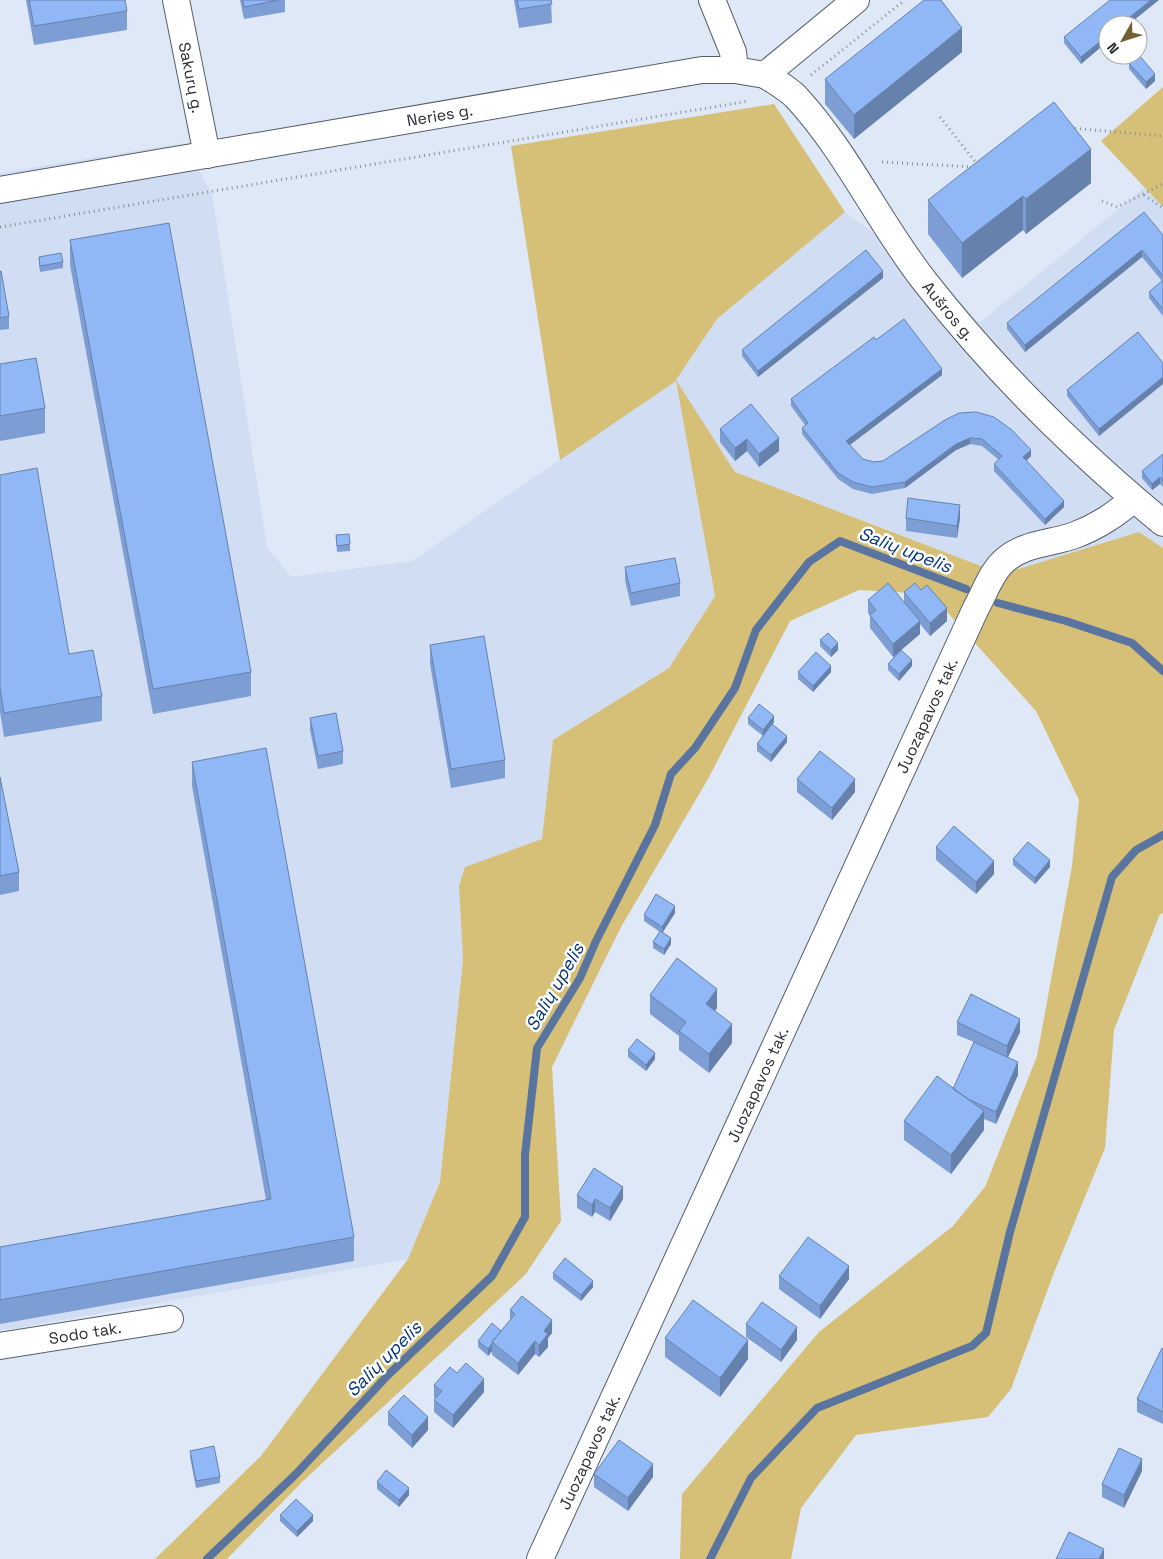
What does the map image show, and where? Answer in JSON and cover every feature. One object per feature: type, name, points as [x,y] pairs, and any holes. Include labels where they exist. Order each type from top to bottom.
[{"type":"street","name":"Sakurų g.","points":[[176,0],[208,155]]},
{"type":"street","points":[[712,0],[733,52],[734,70]]},
{"type":"street","points":[[765,75],[856,0]]},
{"type":"street","name":"Neries g.","points":[[0,190],[702,70],[734,70],[765,75]]},
{"type":"street","name":"Aušros g.","points":[[765,75],[788,90],[827,137],[925,282],[950,312],[1019,388],[1134,499],[1163,523]]},
{"type":"street","name":"Juozapavos tak.","points":[[540,1559],[976,608],[1001,563],[1013,554],[1032,546],[1074,535],[1108,520],[1134,499]]},
{"type":"street","name":"Sodo tak.","points":[[0,1346],[170,1319]]},
{"type":"path","points":[[0,227],[772,97],[800,84],[905,0]]},
{"type":"path","points":[[882,162],[979,167],[940,117]]},
{"type":"path","points":[[1062,127],[1163,136]]},
{"type":"path","points":[[1102,201],[1117,207],[1163,184]]},
{"type":"path","points":[[1144,194],[1163,208]]},
{"type":"shaded area","points":[[1163,87],[1163,207],[1101,141]]},
{"type":"shaded area","points":[[774,104],[845,212],[717,319],[676,380],[735,472],[1002,574],[1139,532],[1163,548],[1163,913],[1160,914],[1114,1030],[1105,1148],[1053,1275],[1011,1389],[988,1417],[856,1435],[801,1508],[791,1559],[680,1559],[682,1494],[819,1332],[953,1226],[985,1187],[1037,1056],[1072,866],[1079,800],[1036,711],[931,594],[859,590],[790,621],[708,779],[621,927],[552,1067],[561,1221],[525,1275],[302,1482],[227,1559],[155,1559],[261,1456],[408,1259],[440,1182],[463,960],[459,886],[465,867],[542,839],[553,740],[669,668],[715,596],[676,381],[560,460],[511,146]]},
{"type":"shaded area","points":[[184,143],[212,194],[267,547],[291,577],[412,561],[676,380],[717,319],[845,212],[949,289],[979,323],[1144,188],[1163,207],[1163,548],[1139,532],[1003,574],[735,472],[676,382],[715,596],[669,668],[553,740],[542,839],[465,867],[459,886],[463,960],[440,1182],[408,1259],[0,1331],[0,173]]},
{"type":"building","points":[[29,0],[125,0],[127,11],[34,26]]},
{"type":"building","points":[[243,0],[278,0],[244,7]]},
{"type":"building","points":[[517,0],[551,0],[552,4],[519,9]]},
{"type":"building","points":[[924,0],[941,0],[962,28],[854,115],[825,79]]},
{"type":"building","points":[[1110,0],[1151,0],[1132,15],[1098,15],[1098,43],[1081,57],[1064,37]]},
{"type":"building","points":[[1131,65],[1147,65],[1155,74],[1146,82]]},
{"type":"building","points":[[1054,102],[1091,149],[1026,199],[1023,196],[962,243],[928,200]]},
{"type":"building","points":[[1144,212],[1163,235],[1163,276],[1142,250],[1025,345],[1007,323]]},
{"type":"building","points":[[169,223],[251,672],[153,689],[70,240]]},
{"type":"building","points":[[866,250],[883,271],[758,371],[742,350]]},
{"type":"building","points":[[61,253],[63,262],[40,266],[39,257]]},
{"type":"building","points":[[0,271],[9,316],[0,318]]},
{"type":"building","points":[[1163,280],[1163,309],[1149,292]]},
{"type":"building","points":[[904,319],[942,369],[846,441],[863,459],[874,462],[883,461],[945,420],[959,413],[976,412],[994,417],[1012,430],[1031,450],[1023,457],[1064,501],[1045,519],[994,464],[1002,456],[982,439],[970,438],[956,444],[905,482],[872,487],[853,482],[838,473],[802,428],[808,423],[791,399],[874,337],[876,340]]},
{"type":"building","points":[[1138,332],[1163,363],[1163,377],[1099,429],[1067,390]]},
{"type":"building","points":[[36,358],[45,408],[0,416],[0,364]]},
{"type":"building","points":[[751,404],[779,438],[759,454],[747,439],[735,448],[720,429]]},
{"type":"building","points":[[1163,454],[1163,481],[1160,477],[1152,484],[1142,471]]},
{"type":"building","points":[[37,468],[69,654],[93,650],[102,696],[4,713],[0,688],[0,475]]},
{"type":"building","points":[[908,498],[960,505],[957,526],[906,518]]},
{"type":"building","points":[[349,534],[350,544],[337,546],[336,535]]},
{"type":"building","points":[[675,558],[680,583],[631,593],[625,567]]},
{"type":"building","points":[[888,583],[920,621],[893,644],[870,615],[876,610],[868,600]]},
{"type":"building","points":[[915,583],[921,590],[927,585],[947,608],[930,623],[904,592]]},
{"type":"building","points":[[828,633],[838,643],[831,650],[820,640]]},
{"type":"building","points":[[484,636],[505,760],[451,769],[430,645]]},
{"type":"building","points":[[901,650],[912,660],[899,674],[888,664]]},
{"type":"building","points":[[816,652],[831,666],[813,686],[798,672]]},
{"type":"building","points":[[759,704],[774,716],[763,730],[748,718]]},
{"type":"building","points":[[336,713],[343,751],[318,756],[310,718]]},
{"type":"building","points":[[772,724],[787,736],[771,755],[757,744]]},
{"type":"building","points":[[266,748],[354,1237],[0,1300],[0,1247],[271,1199],[192,762]]},
{"type":"building","points":[[820,751],[855,779],[832,808],[797,779]]},
{"type":"building","points":[[0,777],[19,872],[0,876]]},
{"type":"building","points":[[954,826],[994,861],[976,882],[936,847]]},
{"type":"building","points":[[1028,842],[1050,860],[1035,878],[1013,859]]},
{"type":"building","points":[[656,894],[675,906],[662,927],[644,915]]},
{"type":"building","points":[[660,931],[671,938],[664,949],[653,942]]},
{"type":"building","points":[[677,958],[717,989],[706,1004],[732,1024],[709,1054],[679,1031],[686,1022],[650,995]]},
{"type":"building","points":[[971,994],[1020,1019],[1007,1046],[957,1022]]},
{"type":"building","points":[[637,1039],[655,1053],[646,1065],[628,1050]]},
{"type":"building","points":[[974,1042],[1018,1062],[996,1112],[968,1099],[953,1089]]},
{"type":"building","points":[[937,1076],[984,1111],[951,1155],[904,1121]]},
{"type":"building","points":[[594,1168],[623,1187],[610,1208],[595,1199],[592,1205],[577,1195]]},
{"type":"building","points":[[808,1237],[849,1266],[820,1306],[779,1276]]},
{"type":"building","points":[[565,1258],[593,1281],[581,1295],[553,1273]]},
{"type":"building","points":[[522,1296],[552,1320],[544,1331],[548,1334],[539,1345],[535,1341],[518,1363],[492,1342],[515,1314],[510,1310]]},
{"type":"building","points":[[693,1300],[748,1340],[720,1378],[665,1338]]},
{"type":"building","points":[[762,1302],[797,1327],[781,1350],[746,1324]]},
{"type":"building","points":[[492,1323],[501,1331],[488,1349],[478,1341]]},
{"type":"building","points":[[1163,1349],[1163,1412],[1137,1399]]},
{"type":"building","points":[[466,1363],[484,1379],[453,1415],[434,1400],[442,1391],[434,1385],[450,1367],[457,1373]]},
{"type":"building","points":[[404,1395],[428,1417],[412,1435],[388,1412]]},
{"type":"building","points":[[619,1440],[653,1464],[628,1498],[594,1474]]},
{"type":"building","points":[[214,1446],[220,1477],[196,1481],[190,1451]]},
{"type":"building","points":[[1119,1448],[1142,1459],[1124,1495],[1102,1484]]},
{"type":"building","points":[[386,1470],[409,1488],[399,1500],[377,1482]]},
{"type":"building","points":[[296,1499],[313,1515],[297,1531],[280,1515]]},
{"type":"building","points":[[1069,1532],[1104,1549],[1099,1559],[1056,1559]]},
{"type":"waterway","name":"Salių upelis","points":[[207,1559],[296,1474],[387,1376],[492,1276],[525,1217],[525,1155],[537,1048],[580,978],[596,941],[655,825],[671,774],[695,748],[735,688],[756,630],[809,562],[840,541],[966,589]]},
{"type":"waterway","name":"Salių upelis","points":[[998,603],[1066,621],[1132,643],[1163,671]]},
{"type":"waterway","points":[[710,1559],[751,1478],[817,1408],[972,1346],[986,1333],[1010,1232],[1112,877],[1136,850],[1163,835]]}]
